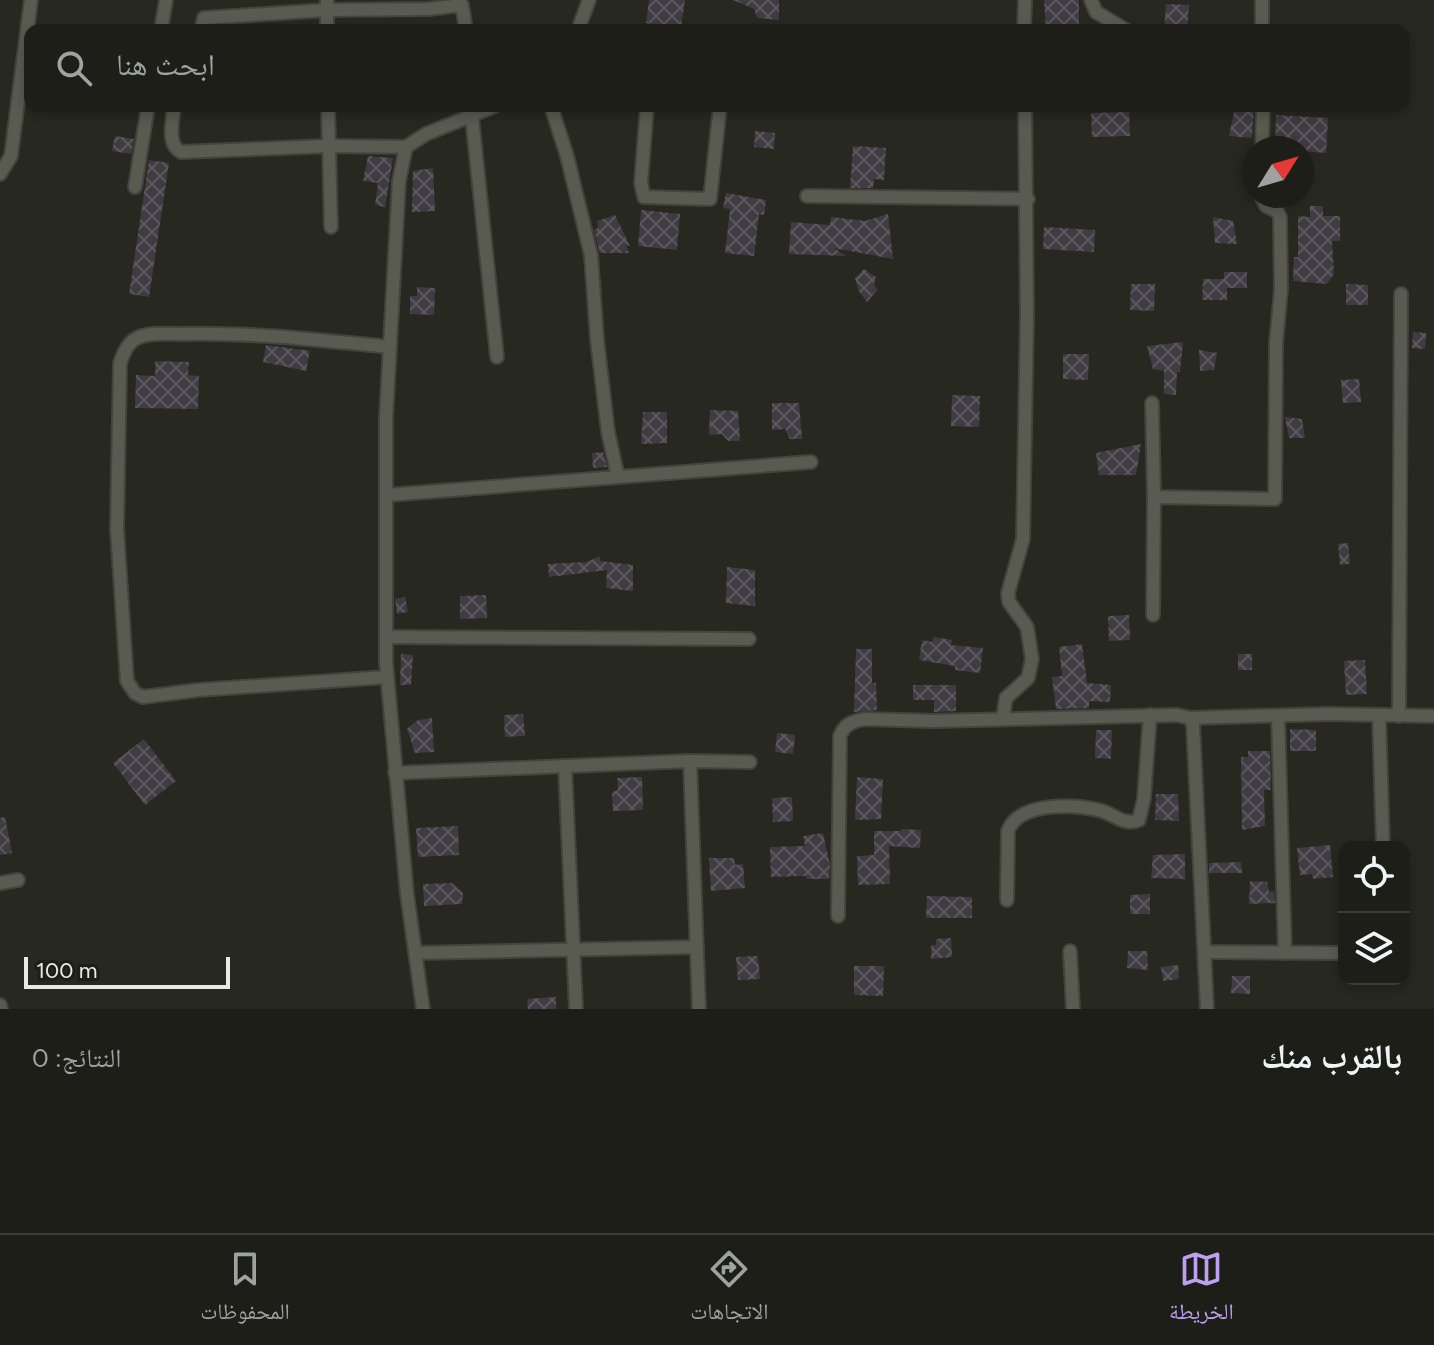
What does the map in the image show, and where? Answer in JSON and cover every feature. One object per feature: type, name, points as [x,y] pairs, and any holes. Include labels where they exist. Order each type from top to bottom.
[{"type":"street","points":[[28,24],[31,0]]},
{"type":"street","points":[[162,24],[166,0]]},
{"type":"street","points":[[580,24],[589,0]]},
{"type":"street","points":[[1024,24],[1025,0]]},
{"type":"street","points":[[1091,0],[1096,12],[1116,24]]},
{"type":"street","points":[[1262,0],[1262,24]]},
{"type":"street","points":[[202,24],[204,18],[327,5],[428,9],[462,5],[465,24]]},
{"type":"street","points":[[0,174],[11,156],[24,55]]},
{"type":"street","points":[[135,187],[147,112]]},
{"type":"street","points":[[174,112],[172,144],[175,150],[181,152],[329,146],[406,147],[426,134],[482,112]]},
{"type":"street","points":[[328,112],[331,227]]},
{"type":"street","points":[[553,112],[591,255],[608,432],[618,477]]},
{"type":"street","points":[[647,112],[641,183],[644,197],[710,199],[719,112]]},
{"type":"street","points":[[1003,718],[1006,698],[1028,678],[1032,659],[1027,627],[1009,602],[1008,593],[1023,539],[1028,199],[1025,112]]},
{"type":"street","points":[[1262,136],[1263,112]]},
{"type":"street","points":[[472,117],[497,357]]},
{"type":"street","points":[[406,147],[399,181],[386,418],[386,637],[407,894],[423,1009]]},
{"type":"street","points":[[807,196],[1028,199]]},
{"type":"street","points":[[1154,497],[1275,499],[1280,217],[1270,208]]},
{"type":"street","points":[[1399,716],[1401,294]]},
{"type":"street","points":[[387,677],[198,690],[143,697],[135,693],[127,681],[117,529],[120,363],[124,352],[138,337],[150,334],[255,335],[390,347]]},
{"type":"street","points":[[1152,403],[1153,615]]},
{"type":"street","points":[[387,495],[811,462]]},
{"type":"street","points":[[386,637],[749,639]]},
{"type":"street","points":[[1007,900],[1008,831],[1019,815],[1031,810],[1067,807],[1102,811],[1126,822],[1139,820],[1144,798],[1150,715]]},
{"type":"street","points":[[838,916],[840,736],[844,727],[864,719],[933,721],[1150,715],[1190,718],[1434,716]]},
{"type":"street","points":[[1379,715],[1383,841]]},
{"type":"street","points":[[1278,716],[1285,953]]},
{"type":"street","points":[[1190,718],[1193,725],[1207,1009]]},
{"type":"street","points":[[395,773],[690,761],[750,762]]},
{"type":"street","points":[[690,761],[699,1009]]},
{"type":"street","points":[[565,766],[576,1009]]},
{"type":"street","points":[[0,883],[18,880]]},
{"type":"street","points":[[416,953],[697,947]]},
{"type":"street","points":[[1070,951],[1073,1009]]},
{"type":"street","points":[[1205,952],[1338,953]]},
{"type":"building","points":[[649,0],[685,0],[682,24],[646,23]]},
{"type":"building","points":[[733,0],[779,0],[779,20],[757,18],[754,9]]},
{"type":"building","points":[[1044,0],[1079,0],[1079,24],[1046,24]]},
{"type":"building","points":[[1166,4],[1189,5],[1187,24],[1164,24]]},
{"type":"building","points":[[1129,112],[1130,136],[1092,137],[1091,113]]},
{"type":"building","points":[[1234,112],[1254,112],[1252,136],[1229,136]]},
{"type":"building","points":[[1276,115],[1328,118],[1326,153],[1314,152],[1314,136],[1275,136]]},
{"type":"building","points":[[755,131],[775,133],[774,149],[754,147]]},
{"type":"building","points":[[115,136],[134,139],[131,154],[112,151]]},
{"type":"building","points":[[853,146],[886,148],[884,180],[874,179],[873,188],[850,188]]},
{"type":"building","points":[[368,156],[393,158],[385,207],[375,205],[378,183],[363,181]]},
{"type":"building","points":[[149,160],[169,163],[149,297],[129,294]]},
{"type":"building","points":[[433,168],[435,211],[412,212],[413,171]]},
{"type":"building","points":[[726,193],[766,200],[764,215],[759,214],[754,256],[725,253],[730,209],[723,208]]},
{"type":"building","points":[[1314,206],[1323,206],[1323,216],[1340,216],[1340,241],[1332,241],[1334,274],[1327,284],[1293,281],[1294,257],[1298,257],[1298,216],[1310,217],[1310,208]]},
{"type":"building","points":[[641,210],[680,214],[677,250],[638,246]]},
{"type":"building","points":[[888,214],[893,259],[834,248],[846,256],[789,254],[791,222],[830,225],[831,217],[865,221]]},
{"type":"building","points":[[615,215],[630,246],[626,245],[629,253],[600,253],[594,230],[598,228],[597,221]]},
{"type":"building","points":[[1213,217],[1233,221],[1237,244],[1215,243]]},
{"type":"building","points":[[1044,227],[1095,230],[1094,252],[1043,249]]},
{"type":"building","points":[[864,269],[876,277],[874,284],[877,290],[867,302],[858,290],[855,278]]},
{"type":"building","points":[[1224,272],[1247,272],[1247,288],[1227,288],[1227,300],[1202,300],[1203,279],[1224,279]]},
{"type":"building","points":[[1131,284],[1155,284],[1154,311],[1130,310]]},
{"type":"building","points":[[1346,284],[1368,285],[1368,305],[1346,305]]},
{"type":"building","points":[[417,287],[435,288],[434,315],[410,314],[410,296],[417,296]]},
{"type":"building","points":[[1413,332],[1426,333],[1425,349],[1412,348]]},
{"type":"building","points":[[1183,342],[1176,395],[1164,394],[1164,371],[1153,369],[1147,346]]},
{"type":"building","points":[[266,345],[310,351],[306,371],[263,362]]},
{"type":"building","points":[[1199,350],[1217,353],[1214,370],[1200,371]]},
{"type":"building","points":[[1063,354],[1089,354],[1088,380],[1063,379]]},
{"type":"building","points":[[155,361],[189,362],[188,375],[199,376],[198,409],[135,408],[136,375],[155,376]]},
{"type":"building","points":[[1359,379],[1361,402],[1343,403],[1341,380]]},
{"type":"building","points":[[952,395],[980,396],[979,427],[951,426]]},
{"type":"building","points":[[772,403],[799,403],[802,439],[790,439],[785,429],[772,430]]},
{"type":"building","points":[[710,410],[738,411],[740,441],[728,441],[722,434],[709,435]]},
{"type":"building","points":[[643,412],[667,412],[667,443],[641,444]]},
{"type":"building","points":[[1285,417],[1302,419],[1305,438],[1289,438]]},
{"type":"building","points":[[1141,444],[1136,475],[1099,475],[1096,453]]},
{"type":"building","points":[[603,452],[607,467],[593,468],[592,453]]},
{"type":"building","points":[[1348,543],[1350,564],[1340,565],[1338,544]]},
{"type":"building","points":[[600,556],[600,561],[633,565],[633,591],[606,588],[607,570],[549,577],[548,564],[587,562]]},
{"type":"building","points":[[727,567],[755,570],[755,606],[726,603]]},
{"type":"building","points":[[486,595],[487,618],[460,619],[460,596]]},
{"type":"building","points":[[405,597],[408,612],[397,614],[395,599]]},
{"type":"building","points":[[1129,615],[1130,640],[1109,641],[1108,616]]},
{"type":"building","points":[[933,637],[952,640],[951,645],[983,648],[980,673],[919,660],[922,640],[932,642]]},
{"type":"building","points":[[1082,644],[1087,683],[1111,685],[1110,702],[1089,701],[1089,708],[1056,709],[1052,677],[1062,676],[1059,647]]},
{"type":"building","points":[[856,649],[872,649],[872,683],[876,683],[877,710],[854,712]]},
{"type":"building","points":[[401,654],[413,655],[411,685],[400,685]]},
{"type":"building","points":[[1238,654],[1252,654],[1252,670],[1238,670]]},
{"type":"building","points":[[1365,660],[1367,694],[1346,695],[1344,661]]},
{"type":"building","points":[[913,685],[956,685],[956,711],[934,712],[934,700],[913,700]]},
{"type":"building","points":[[523,714],[525,736],[505,737],[504,715]]},
{"type":"building","points":[[432,718],[434,752],[415,753],[407,729],[418,720]]},
{"type":"building","points":[[1290,729],[1316,730],[1316,751],[1290,751]]},
{"type":"building","points":[[1096,730],[1112,730],[1111,759],[1095,758]]},
{"type":"building","points":[[777,733],[795,735],[793,754],[775,752]]},
{"type":"building","points":[[144,739],[176,781],[145,805],[113,763]]},
{"type":"building","points":[[1248,751],[1270,751],[1271,790],[1264,790],[1265,826],[1242,830],[1241,757],[1248,757]]},
{"type":"building","points":[[642,777],[643,810],[613,811],[612,792],[618,790],[617,778]]},
{"type":"building","points":[[857,777],[883,779],[881,819],[855,820]]},
{"type":"building","points":[[1156,794],[1178,794],[1179,821],[1155,820]]},
{"type":"building","points":[[792,797],[793,821],[773,822],[772,798]]},
{"type":"building","points":[[5,817],[12,853],[0,855],[0,818]]},
{"type":"building","points":[[458,826],[459,855],[418,857],[416,828]]},
{"type":"building","points":[[921,830],[920,848],[889,846],[890,884],[858,885],[857,856],[874,855],[874,831]]},
{"type":"building","points":[[823,833],[830,865],[829,879],[771,877],[770,847],[805,846],[803,836]]},
{"type":"building","points":[[1330,845],[1333,877],[1313,879],[1312,874],[1300,875],[1297,848]]},
{"type":"building","points":[[1185,854],[1185,879],[1151,878],[1153,855]]},
{"type":"building","points":[[709,858],[734,858],[735,865],[743,864],[745,888],[711,891]]},
{"type":"building","points":[[1241,862],[1242,873],[1209,873],[1209,863]]},
{"type":"building","points":[[1250,881],[1267,882],[1269,892],[1274,891],[1275,903],[1249,904]]},
{"type":"building","points":[[452,883],[463,893],[462,904],[424,906],[423,884]]},
{"type":"building","points":[[1150,894],[1150,914],[1130,914],[1130,895]]},
{"type":"building","points":[[927,896],[972,897],[972,918],[926,918]]},
{"type":"building","points":[[951,938],[952,957],[931,959],[931,945],[936,945],[936,939]]},
{"type":"building","points":[[1128,951],[1147,951],[1148,970],[1127,968]]},
{"type":"building","points":[[758,956],[760,979],[738,980],[736,957]]},
{"type":"building","points":[[1178,965],[1179,979],[1163,981],[1161,967]]},
{"type":"building","points":[[854,966],[884,966],[883,996],[854,995]]},
{"type":"building","points":[[1232,976],[1250,976],[1250,994],[1231,993]]},
{"type":"building","points":[[556,997],[556,1009],[528,1009],[527,999]]}]
